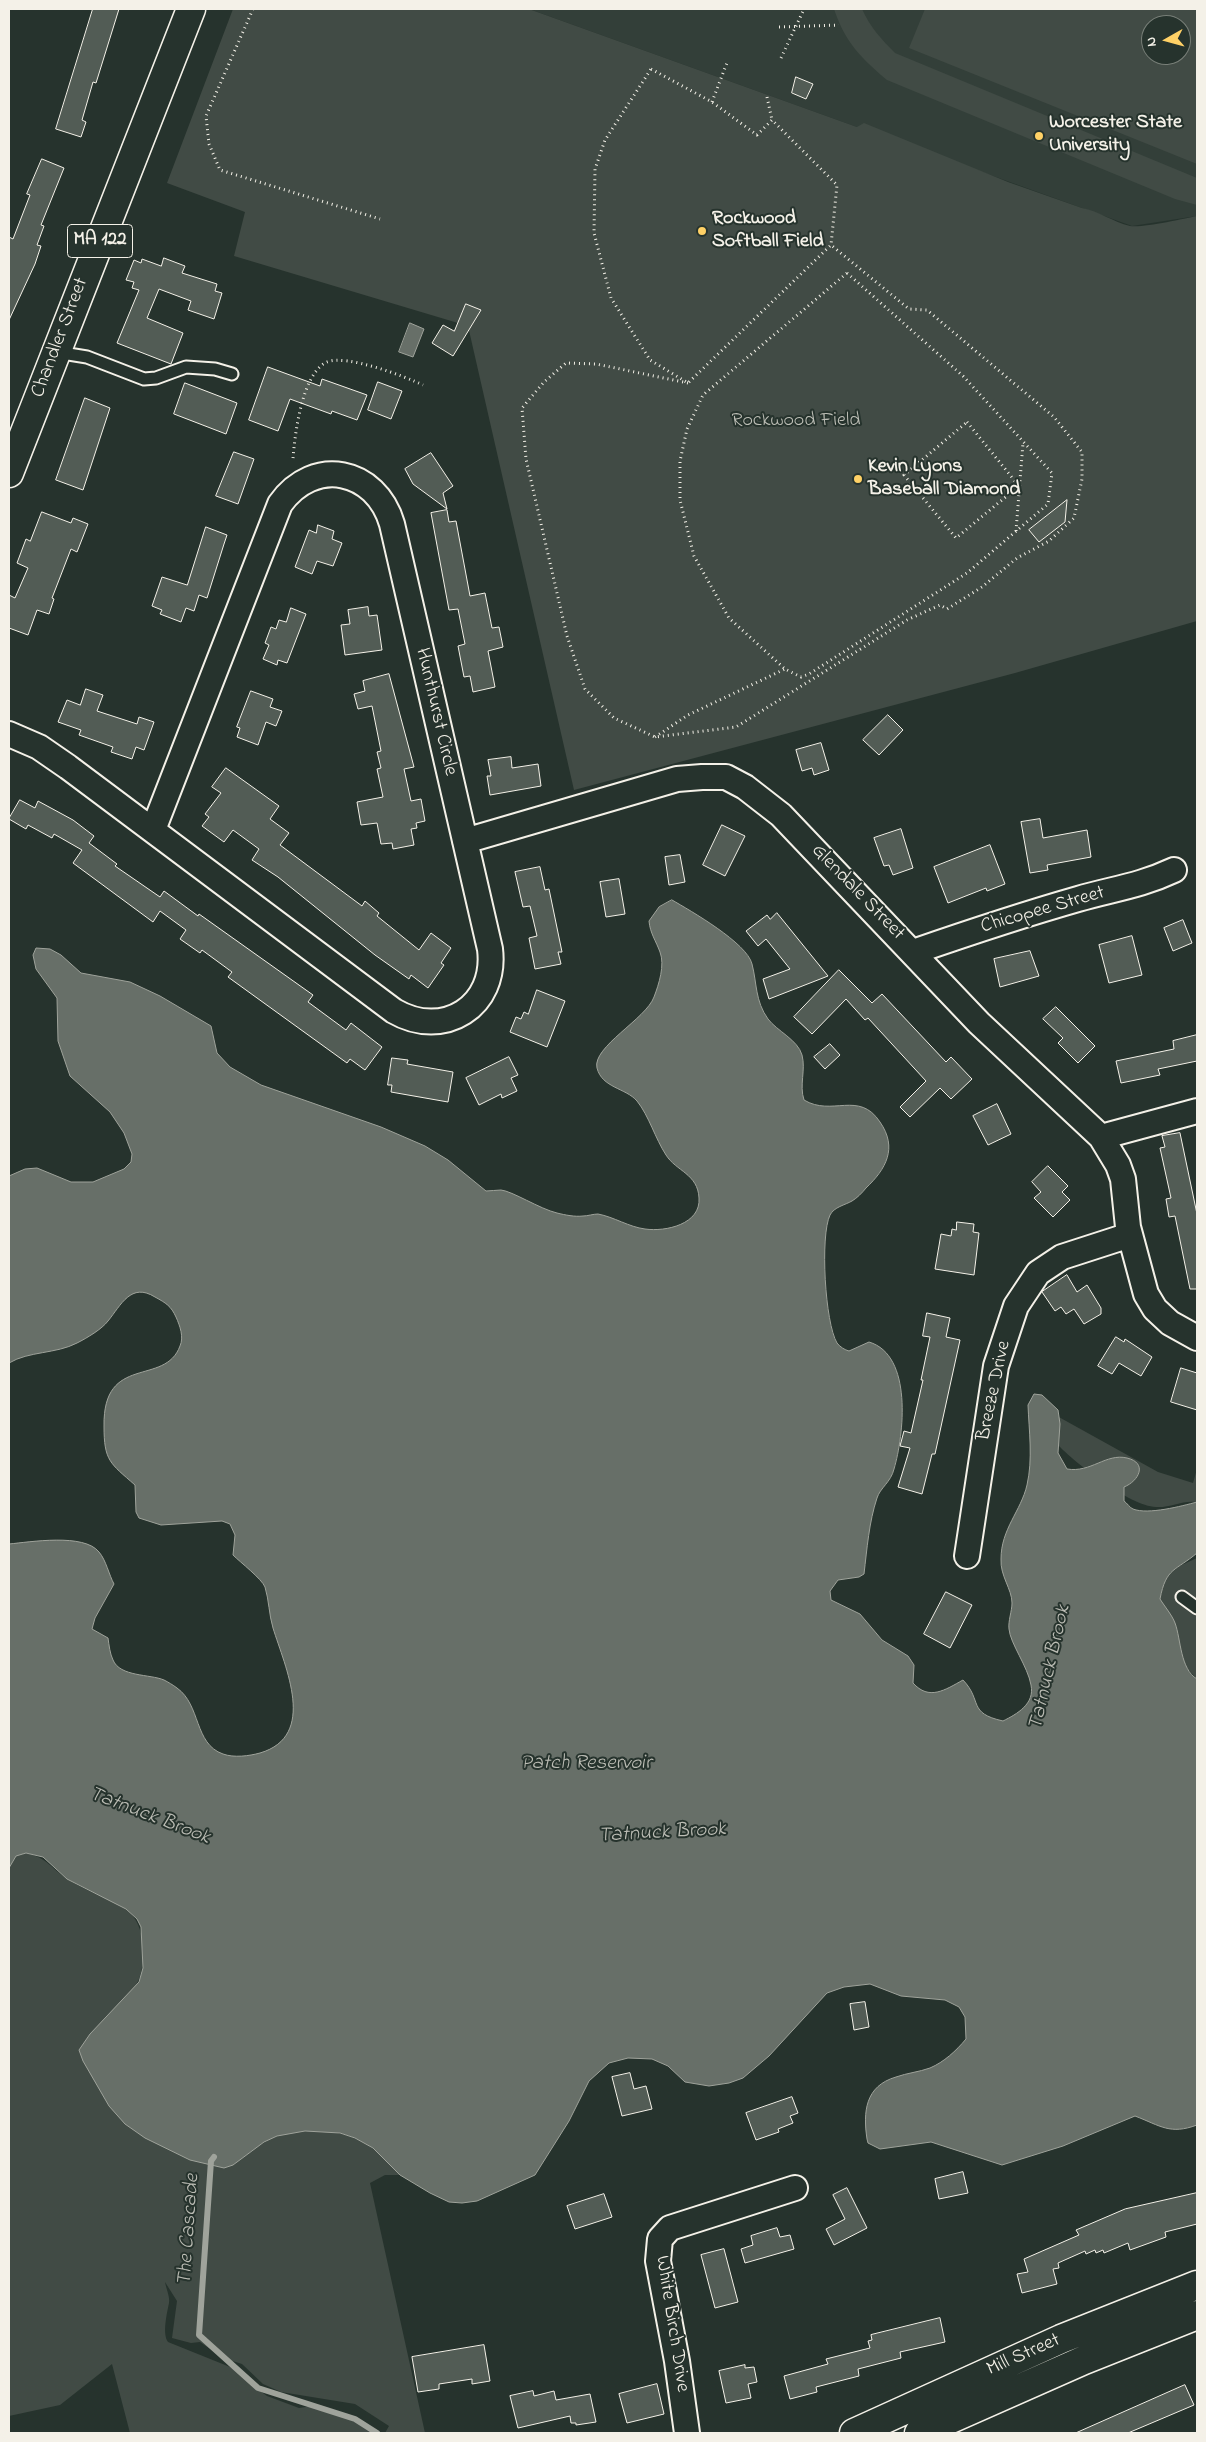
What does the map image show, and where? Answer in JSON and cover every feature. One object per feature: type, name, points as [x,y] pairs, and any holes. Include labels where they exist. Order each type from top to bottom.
[{"type":"main road","name":"Chandler Street","points":[[9,473],[191,9]]},
{"type":"main road","name":"Mill Street","points":[[854,2433],[1061,2339],[1197,2285]]},
{"type":"main road","name":"Mill Street","points":[[918,2433],[1084,2360],[1197,2315]]},
{"type":"street","name":"Hunthurst Circle","points":[[9,734],[45,751],[394,1012],[424,1022],[445,1021],[464,1012],[479,997],[488,979],[490,949],[390,515],[380,498],[366,484],[348,477],[328,474],[309,479],[292,489],[275,513],[153,830]]},
{"type":"street","name":"Glendale Street","points":[[465,841],[677,779],[726,777],[745,787],[781,815],[979,1023],[1101,1137],[1118,1165],[1123,1180],[1130,1235],[1146,1294],[1155,1309],[1170,1323],[1197,1338]]},
{"type":"street","name":"Chicopee Street","points":[[913,952],[996,922],[1085,897],[1128,888],[1174,870]]},
{"type":"street","points":[[1101,1137],[1197,1111]]},
{"type":"street","name":"Breeze Drive","points":[[966,1556],[996,1366],[1016,1306],[1038,1273],[1062,1257],[1130,1235]]},
{"type":"street","name":"White Birch Drive","points":[[687,2433],[677,2360],[658,2261],[660,2239],[670,2228],[794,2188]]},
{"type":"lane","points":[[56,352],[87,357],[144,379],[156,378],[186,367],[215,369],[232,374]]},
{"type":"lane","points":[[1182,1597],[1197,1608]]},
{"type":"path","points":[[254,9],[206,116],[209,144],[220,170],[380,220]]},
{"type":"path","points":[[781,58],[804,9]]},
{"type":"path","points":[[778,27],[839,25]]},
{"type":"path","points":[[712,102],[728,60]]},
{"type":"path","points":[[688,384],[650,360],[611,298],[594,233],[595,169],[605,140],[651,69],[712,102],[757,135],[772,120]]},
{"type":"path","points":[[688,384],[831,245],[837,185],[772,120],[768,97]]},
{"type":"path","points":[[688,384],[596,364],[566,363],[544,382],[522,408],[526,459],[567,636],[586,689],[614,718],[654,737],[736,727],[906,620],[940,605],[947,609],[982,587],[1018,558],[1049,541],[1074,518],[1082,478],[1082,452],[1054,418],[927,310],[909,309],[831,245]]},
{"type":"path","points":[[846,273],[963,376],[1052,473],[1048,504],[1016,531],[967,573],[809,674],[801,677],[785,669],[729,618],[694,556],[680,500],[680,461],[686,429],[704,395],[846,273]]},
{"type":"path","points":[[293,458],[295,436],[303,399],[317,369],[327,362],[336,360],[373,366],[399,374],[423,385]]},
{"type":"path","points":[[967,422],[1019,486],[956,538],[904,475],[967,422]]},
{"type":"path","points":[[1016,531],[1023,442]]},
{"type":"path","points":[[654,737],[688,715],[785,669]]},
{"type":"shaded area","name":"Worcester State University","points":[[529,9],[1197,9],[1197,216],[1132,226]]},
{"type":"green space","name":"Rockwood Field","points":[[233,9],[529,9],[857,127],[864,123],[1008,182],[1130,226],[1144,226],[1197,216],[1197,621],[1015,673],[574,790],[468,326],[234,256],[245,212],[167,183]]},
{"type":"green space","points":[[834,9],[862,9],[877,33],[895,53],[1197,178],[1197,205],[1175,199],[887,80],[855,49],[843,31]]},
{"type":"green space","points":[[925,9],[1197,9],[1197,164],[909,48]]},
{"type":"green space","points":[[1057,1416],[1158,1472],[1193,1483],[1197,1469],[1197,1502],[1156,1507],[1145,1505],[1118,1492],[1076,1462],[1057,1444]]},
{"type":"green space","points":[[1197,1558],[1197,1679],[1183,1664],[1161,1607],[1159,1588],[1166,1572]]},
{"type":"green space","points":[[27,1853],[45,1861],[62,1875],[82,1887],[119,1905],[129,1912],[137,1922],[142,1935],[143,1963],[141,1971],[133,1990],[115,2009],[233,2165],[275,2137],[286,2133],[312,2130],[338,2133],[362,2142],[379,2154],[400,2175],[385,2175],[370,2183],[425,2433],[385,2433],[389,2426],[355,2404],[281,2392],[263,2384],[242,2364],[223,2358],[200,2342],[191,2343],[172,2338],[177,2301],[165,2282],[169,2301],[165,2329],[168,2342],[240,2371],[252,2385],[267,2396],[299,2408],[320,2405],[379,2433],[130,2433],[112,2364],[60,2405],[9,2416],[9,1868],[16,1856]]},
{"type":"water","points":[[410,323],[424,329],[413,357],[399,352]]},
{"type":"water","name":"Patch Reservoir","points":[[672,900],[730,937],[748,956],[752,964],[759,999],[764,1012],[772,1023],[792,1040],[802,1055],[802,1089],[804,1100],[814,1105],[854,1105],[863,1107],[880,1122],[888,1141],[889,1149],[884,1166],[861,1194],[832,1212],[827,1226],[825,1241],[825,1279],[829,1318],[837,1343],[847,1351],[869,1342],[883,1350],[893,1363],[899,1379],[902,1398],[901,1437],[898,1454],[890,1478],[878,1494],[874,1507],[864,1574],[859,1577],[838,1580],[830,1591],[831,1600],[860,1614],[882,1640],[908,1656],[914,1665],[913,1683],[919,1688],[925,1692],[937,1692],[963,1680],[973,1694],[980,1710],[992,1718],[1003,1721],[1024,1708],[1032,1692],[1029,1678],[1010,1635],[1009,1626],[1012,1606],[1010,1593],[1002,1571],[1001,1559],[1004,1538],[1024,1494],[1029,1475],[1030,1435],[1028,1405],[1034,1394],[1042,1395],[1058,1410],[1060,1424],[1058,1453],[1067,1469],[1084,1468],[1112,1458],[1127,1458],[1134,1460],[1139,1468],[1134,1481],[1124,1487],[1124,1501],[1132,1508],[1139,1511],[1147,1511],[1174,1508],[1197,1502],[1197,1553],[1169,1575],[1162,1589],[1160,1599],[1175,1623],[1187,1668],[1197,1679],[1197,2125],[1188,2128],[1172,2129],[1135,2116],[1063,2146],[1002,2165],[931,2142],[880,2149],[868,2143],[867,2139],[865,2119],[868,2101],[872,2093],[886,2081],[930,2068],[950,2056],[966,2039],[965,2017],[959,2007],[945,2000],[901,1996],[870,1984],[844,1987],[827,1993],[769,2056],[743,2078],[729,2083],[709,2086],[685,2082],[668,2066],[652,2059],[628,2058],[609,2063],[589,2081],[569,2121],[535,2175],[477,2201],[449,2202],[430,2193],[400,2175],[373,2148],[355,2138],[340,2133],[305,2131],[277,2136],[264,2142],[233,2165],[224,2168],[190,2160],[145,2138],[125,2124],[109,2106],[83,2061],[79,2050],[90,2034],[139,1982],[143,1968],[141,1927],[137,1919],[126,1909],[67,1879],[43,1857],[26,1853],[16,1856],[9,1868],[9,1544],[56,1540],[82,1542],[92,1546],[99,1552],[104,1559],[114,1584],[95,1618],[92,1629],[108,1638],[113,1660],[122,1669],[164,1680],[185,1695],[207,1742],[223,1754],[232,1756],[251,1755],[260,1753],[278,1744],[288,1732],[293,1716],[293,1699],[272,1623],[265,1587],[233,1555],[235,1535],[230,1524],[222,1521],[161,1525],[139,1518],[136,1512],[135,1485],[114,1466],[107,1454],[104,1438],[106,1403],[113,1388],[124,1379],[162,1366],[172,1358],[180,1346],[182,1335],[176,1317],[170,1307],[147,1293],[139,1292],[133,1294],[122,1302],[105,1324],[85,1339],[69,1347],[25,1356],[9,1363],[9,1176],[25,1169],[37,1168],[71,1182],[93,1182],[124,1169],[131,1162],[132,1154],[124,1133],[110,1112],[70,1076],[58,1041],[57,998],[36,969],[33,955],[36,948],[50,949],[61,955],[81,973],[130,982],[160,996],[211,1026],[217,1053],[230,1067],[261,1085],[381,1127],[425,1146],[448,1160],[486,1191],[506,1191],[550,1211],[573,1216],[598,1214],[639,1228],[653,1230],[672,1227],[688,1220],[698,1207],[698,1190],[691,1178],[666,1155],[637,1101],[604,1080],[597,1068],[598,1060],[603,1051],[649,1006],[654,997],[662,963],[649,921],[659,907]]},
{"type":"building","points":[[93,9],[119,9],[96,83],[93,82],[82,120],[86,122],[81,137],[56,129]]},
{"type":"building","points":[[796,77],[813,84],[806,99],[792,93]]},
{"type":"building","points":[[42,159],[64,168],[41,225],[44,226],[37,245],[41,246],[35,264],[9,320],[9,237],[13,239],[30,195],[27,194]]},
{"type":"building","points":[[164,258],[185,266],[182,273],[217,284],[215,291],[222,293],[214,319],[188,310],[191,301],[159,289],[147,318],[183,333],[171,364],[117,343],[139,290],[132,288],[134,282],[126,280],[134,260],[141,263],[142,259],[161,266]]},
{"type":"building","points":[[466,304],[481,310],[453,356],[432,343],[443,325],[454,331]]},
{"type":"building","points":[[268,367],[320,386],[322,379],[367,395],[357,420],[332,411],[331,414],[290,399],[278,431],[249,420]]},
{"type":"building","points":[[378,382],[402,391],[391,419],[368,410]]},
{"type":"building","points":[[185,383],[237,403],[226,434],[174,414]]},
{"type":"building","points":[[85,398],[110,408],[83,490],[56,480]]},
{"type":"building","points":[[234,452],[254,459],[238,504],[216,496]]},
{"type":"building","points":[[431,453],[453,486],[443,493],[447,509],[413,484],[405,469]]},
{"type":"building","points":[[1067,500],[1065,522],[1039,542],[1029,530]]},
{"type":"building","points":[[447,510],[449,522],[456,521],[470,596],[485,593],[492,628],[499,627],[503,647],[488,651],[495,687],[473,692],[470,676],[464,677],[458,646],[465,644],[458,609],[449,610],[431,513]]},
{"type":"building","points":[[42,512],[71,523],[73,518],[88,524],[77,552],[71,549],[52,598],[54,599],[49,614],[37,610],[28,635],[9,628],[9,595],[15,598],[28,568],[17,563],[26,539],[30,541]]},
{"type":"building","points":[[318,525],[334,531],[332,539],[342,543],[333,566],[317,561],[312,574],[295,567],[309,530],[316,533]]},
{"type":"building","points":[[206,527],[227,535],[207,598],[199,595],[194,611],[186,608],[181,622],[160,614],[162,610],[152,606],[162,577],[187,585]]},
{"type":"building","points":[[368,607],[369,616],[377,615],[382,650],[345,655],[341,625],[350,624],[348,610]]},
{"type":"building","points":[[291,608],[306,614],[287,663],[278,660],[277,665],[263,659],[269,645],[265,643],[271,627],[276,629],[279,620],[286,622]]},
{"type":"building","points":[[389,674],[414,767],[404,769],[411,801],[421,799],[425,821],[416,823],[417,828],[411,829],[414,845],[393,849],[392,843],[381,844],[377,823],[361,825],[357,802],[383,797],[377,769],[381,768],[377,752],[381,751],[372,706],[358,709],[354,694],[365,691],[363,681]]},
{"type":"building","points":[[86,689],[103,695],[97,711],[137,724],[139,717],[154,722],[144,750],[136,747],[132,759],[111,752],[113,747],[79,735],[81,730],[58,722],[67,700],[80,705]]},
{"type":"building","points":[[251,691],[273,699],[270,707],[282,711],[276,726],[266,722],[258,745],[237,737],[240,728],[237,727]]},
{"type":"building","points":[[888,715],[903,730],[879,755],[863,740]]},
{"type":"building","points":[[821,743],[829,770],[814,775],[812,768],[802,771],[796,750]]},
{"type":"building","points":[[511,757],[512,768],[538,764],[541,786],[490,795],[487,776],[491,776],[488,760]]},
{"type":"building","points":[[226,768],[279,806],[270,819],[289,833],[280,845],[362,906],[365,901],[379,913],[377,916],[419,950],[431,933],[451,948],[441,963],[444,965],[428,988],[411,975],[409,979],[375,955],[278,877],[252,860],[259,849],[233,830],[224,842],[202,826],[209,817],[205,814],[221,793],[212,787]]},
{"type":"building","points":[[20,800],[35,808],[38,801],[73,820],[94,836],[89,843],[117,864],[115,866],[160,897],[164,891],[198,916],[199,914],[313,995],[308,1002],[346,1030],[351,1023],[382,1047],[365,1070],[350,1059],[347,1063],[228,977],[232,972],[202,950],[200,953],[180,939],[186,930],[160,911],[153,922],[73,863],[82,850],[54,834],[52,838],[28,825],[26,829],[9,819]]},
{"type":"building","points":[[1040,819],[1043,838],[1087,830],[1091,857],[1047,865],[1048,870],[1030,873],[1021,822]]},
{"type":"building","points":[[722,825],[745,836],[725,876],[703,865]]},
{"type":"building","points":[[901,829],[913,868],[893,875],[889,865],[884,866],[874,838]]},
{"type":"building","points":[[990,845],[1005,884],[987,891],[986,888],[948,903],[934,867]]},
{"type":"building","points":[[680,855],[685,882],[669,885],[665,857]]},
{"type":"building","points":[[540,867],[545,890],[549,889],[562,952],[558,952],[561,964],[535,969],[529,938],[537,936],[530,906],[523,907],[515,872]]},
{"type":"building","points":[[619,879],[625,914],[606,917],[600,882]]},
{"type":"building","points":[[777,913],[828,976],[769,999],[763,979],[790,969],[766,939],[758,946],[746,931],[767,915],[770,919]]},
{"type":"building","points":[[1183,920],[1192,943],[1173,951],[1164,928]]},
{"type":"building","points":[[1132,936],[1142,975],[1109,983],[1099,945]]},
{"type":"building","points":[[1030,951],[1039,976],[1000,987],[994,959]]},
{"type":"building","points":[[839,970],[872,1003],[882,994],[946,1062],[951,1057],[972,1079],[951,1099],[940,1088],[910,1117],[900,1107],[926,1081],[868,1018],[865,1020],[846,999],[812,1034],[794,1017]]},
{"type":"building","points":[[537,990],[565,1001],[547,1047],[510,1032],[516,1017],[521,1019],[524,1012],[528,1014]]},
{"type":"building","points":[[1056,1007],[1095,1046],[1078,1063],[1058,1043],[1063,1038],[1043,1019]]},
{"type":"building","points":[[1197,1035],[1197,1061],[1158,1069],[1160,1075],[1121,1083],[1116,1061],[1174,1049],[1173,1041]]},
{"type":"building","points":[[830,1044],[840,1055],[825,1069],[814,1057]]},
{"type":"building","points":[[509,1057],[518,1075],[511,1078],[517,1091],[502,1098],[501,1094],[479,1105],[466,1078]]},
{"type":"building","points":[[392,1058],[408,1060],[407,1064],[453,1072],[448,1102],[391,1092],[392,1085],[388,1085]]},
{"type":"building","points":[[997,1104],[1011,1134],[988,1145],[973,1116]]},
{"type":"building","points":[[1180,1133],[1197,1214],[1197,1289],[1190,1289],[1175,1216],[1169,1217],[1166,1199],[1171,1198],[1160,1148],[1165,1147],[1162,1136]]},
{"type":"building","points":[[1048,1166],[1068,1186],[1062,1192],[1070,1200],[1053,1217],[1034,1198],[1041,1192],[1032,1182]]},
{"type":"building","points":[[957,1222],[974,1224],[973,1232],[979,1233],[974,1275],[935,1269],[941,1234],[951,1236],[952,1229],[956,1230]]},
{"type":"building","points":[[1067,1275],[1077,1292],[1087,1285],[1101,1308],[1101,1314],[1084,1324],[1074,1309],[1066,1314],[1061,1307],[1055,1311],[1042,1292]]},
{"type":"building","points":[[927,1313],[950,1318],[946,1337],[960,1340],[935,1454],[932,1454],[922,1494],[898,1487],[910,1448],[900,1446],[904,1431],[911,1433],[923,1380],[921,1380],[930,1337],[923,1336]]},
{"type":"building","points":[[1116,1337],[1124,1342],[1125,1339],[1152,1357],[1141,1376],[1119,1363],[1112,1374],[1098,1366]]},
{"type":"building","points":[[1181,1368],[1197,1373],[1197,1410],[1171,1402]]},
{"type":"building","points":[[946,1592],[972,1605],[950,1648],[924,1634]]},
{"type":"building","points":[[865,2002],[869,2027],[854,2030],[850,2004]]},
{"type":"building","points":[[630,2073],[634,2089],[646,2086],[652,2109],[622,2116],[612,2077]]},
{"type":"building","points":[[792,2097],[798,2113],[790,2116],[793,2123],[778,2129],[779,2132],[756,2140],[746,2113]]},
{"type":"building","points":[[963,2172],[968,2193],[939,2199],[935,2179]]},
{"type":"building","points":[[847,2188],[867,2228],[834,2245],[826,2229],[845,2219],[833,2195]]},
{"type":"building","points":[[1197,2193],[1197,2224],[1165,2232],[1166,2237],[1130,2250],[1128,2243],[1104,2253],[1103,2250],[1096,2253],[1095,2250],[1086,2254],[1085,2251],[1058,2263],[1059,2268],[1053,2269],[1057,2284],[1022,2293],[1017,2274],[1028,2272],[1024,2259],[1079,2235],[1076,2230],[1125,2209]]},
{"type":"building","points":[[604,2194],[612,2217],[575,2229],[567,2206]]},
{"type":"building","points":[[777,2228],[780,2237],[790,2235],[794,2249],[745,2263],[741,2249],[753,2245],[751,2236]]},
{"type":"building","points":[[724,2249],[738,2302],[715,2308],[701,2255]]},
{"type":"building","points":[[940,2318],[945,2342],[900,2352],[901,2358],[858,2369],[859,2376],[816,2387],[817,2392],[790,2399],[784,2376],[828,2364],[826,2359],[870,2348],[868,2341],[872,2340],[871,2335]]},
{"type":"building","points":[[484,2345],[490,2381],[472,2384],[472,2379],[439,2384],[439,2389],[418,2392],[412,2357]]},
{"type":"building","points":[[745,2365],[745,2368],[754,2367],[757,2382],[748,2384],[751,2398],[726,2403],[719,2371]]},
{"type":"building","points":[[657,2384],[664,2414],[627,2423],[619,2394]]},
{"type":"building","points":[[1185,2385],[1194,2405],[1128,2433],[1076,2433]]},
{"type":"building","points":[[533,2391],[534,2396],[554,2391],[556,2400],[590,2394],[596,2422],[576,2425],[576,2423],[571,2423],[570,2416],[518,2428],[510,2396]]},
{"type":"waterway","name":"The Cascade","points":[[214,2157],[211,2161],[199,2335],[258,2388],[355,2419],[377,2433]]},
{"type":"place","name":"Worcester State University","points":[[1039,136]]},
{"type":"place","name":"Rockwood Softball Field","points":[[702,231]]},
{"type":"place","name":"Kevin Lyons Baseball Diamond","points":[[858,479]]},
{"type":"water label","name":"Tatnuck Brook","points":[[1051,1668]]},
{"type":"water label","name":"Tatnuck Brook","points":[[149,1817]]},
{"type":"water label","name":"Tatnuck Brook","points":[[662,1834]]}]
